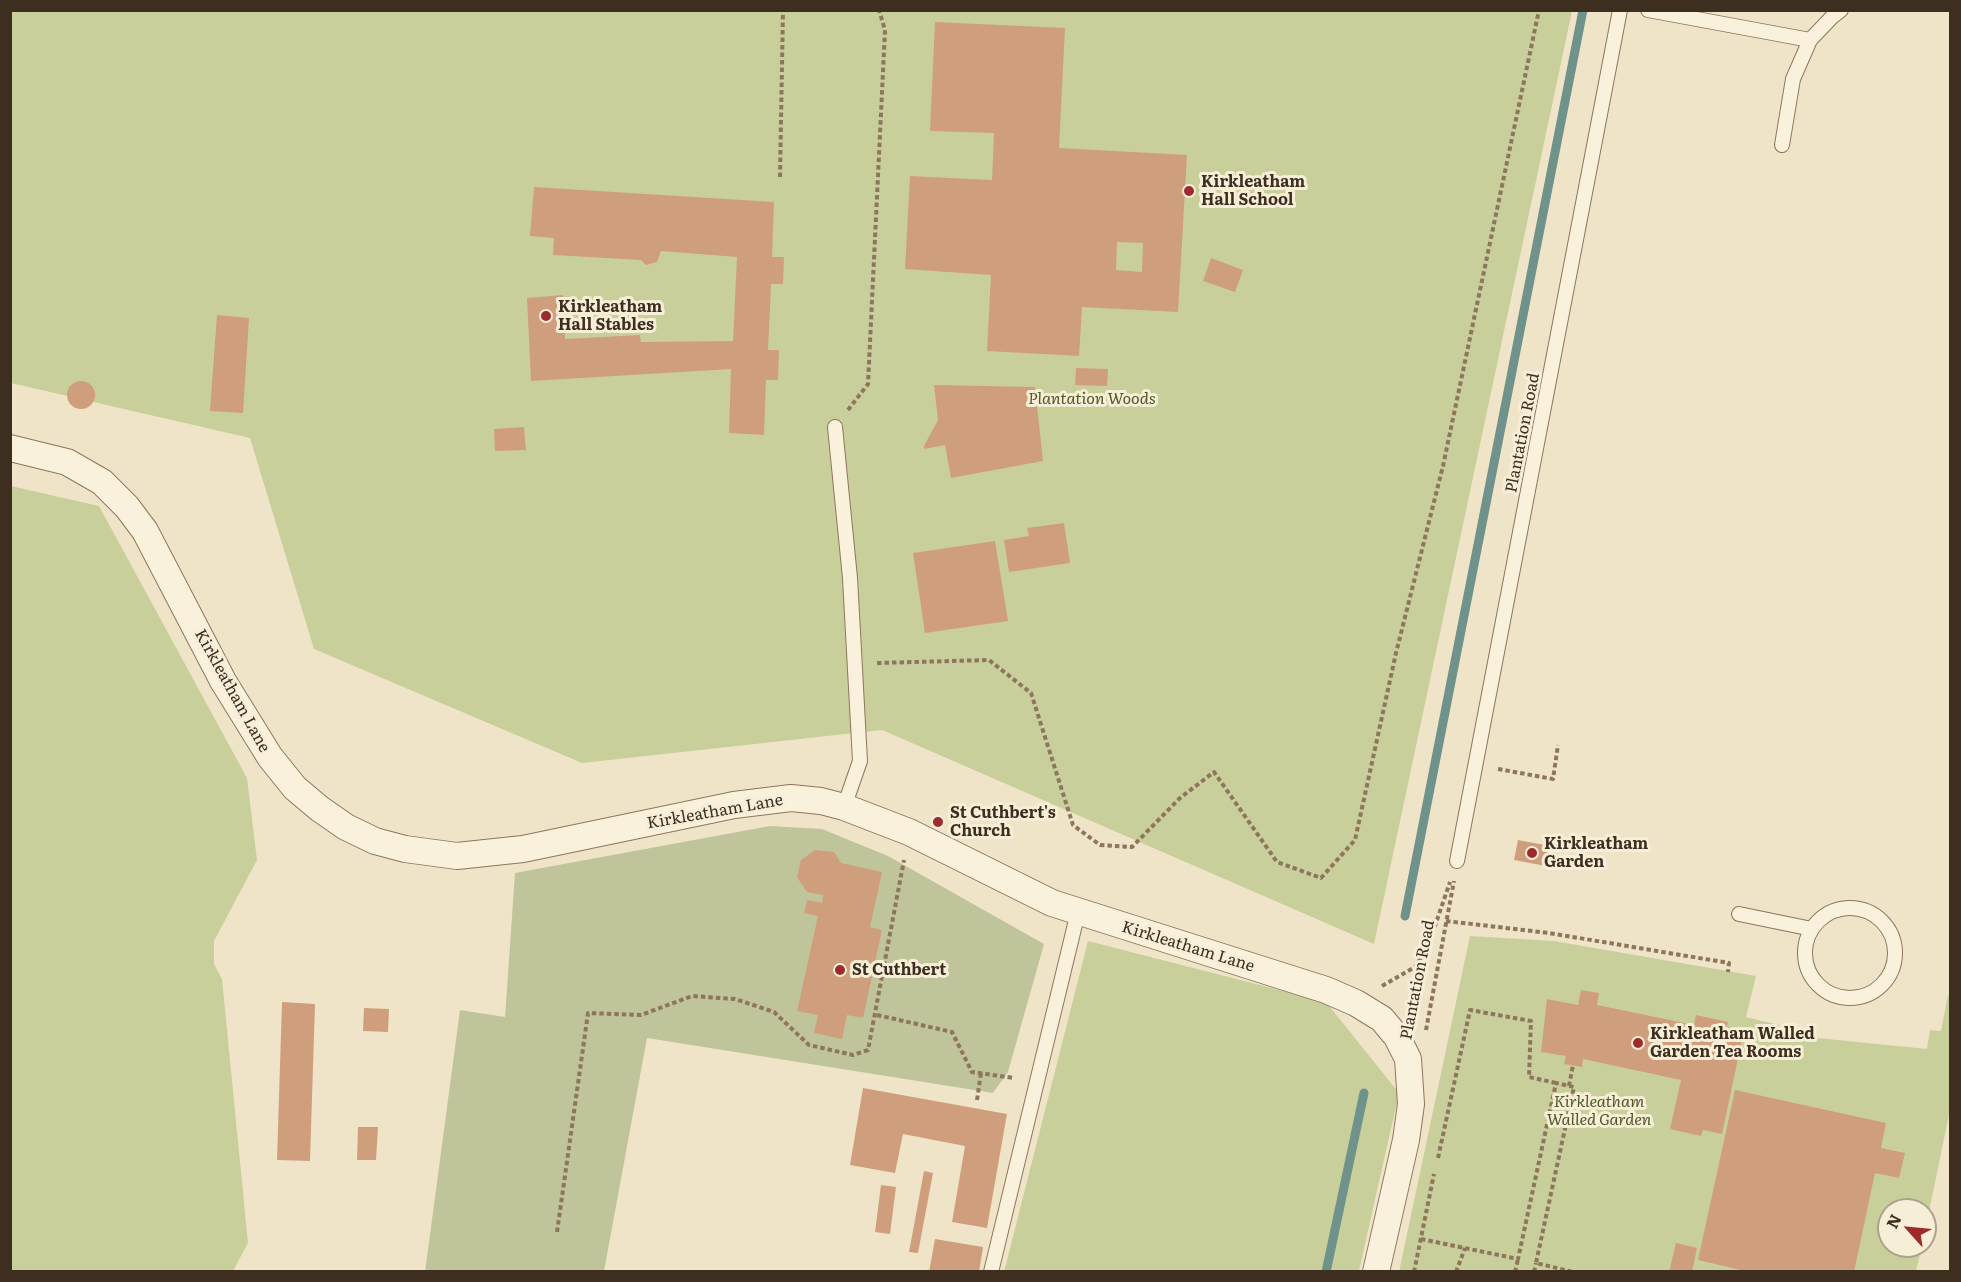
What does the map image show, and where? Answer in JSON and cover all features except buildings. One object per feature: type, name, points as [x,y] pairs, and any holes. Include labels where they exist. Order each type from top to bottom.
[{"type":"street","name":"Kirkleatham Lane","points":[[10,448],[67,462],[102,482],[127,507],[145,531],[223,681],[270,757],[295,788],[320,809],[346,827],[375,841],[405,849],[457,856],[523,849],[734,805],[790,798],[820,801],[844,807],[909,832],[1052,903],[1326,990],[1356,1003],[1382,1019],[1397,1037],[1408,1059],[1410,1081],[1411,1104],[1406,1140],[1376,1272]]},
{"type":"lane","name":"Plantation Road","points":[[1457,861],[1620,10]]},
{"type":"lane","points":[[1648,10],[1810,40]]},
{"type":"lane","points":[[1782,145],[1793,79],[1810,40],[1841,10]]},
{"type":"lane","points":[[835,427],[855,663],[860,761],[844,807]]},
{"type":"lane","points":[[1862,910],[1875,916],[1886,925],[1893,938],[1895,952],[1893,966],[1886,980],[1875,991],[1862,997],[1846,998],[1831,994],[1818,985],[1810,973],[1805,958],[1806,943],[1812,929],[1834,911],[1862,910]]},
{"type":"lane","points":[[991,1272],[1078,912]]},
{"type":"lane","points":[[1739,914],[1812,929]]},
{"type":"path","points":[[780,177],[783,10]]},
{"type":"path","points":[[835,427],[868,384],[885,30],[879,10]]},
{"type":"path","points":[[855,663],[989,660],[1031,693],[1073,825],[1100,845],[1132,847],[1180,798],[1214,772],[1277,862],[1321,878],[1355,840],[1396,652],[1443,466],[1539,10]]},
{"type":"path","points":[[1476,764],[1553,779],[1558,745]]},
{"type":"path","name":"Plantation Road","points":[[1424,1035],[1457,861]]},
{"type":"path","name":"Plantation Road","points":[[1356,1003],[1394,977],[1415,967],[1428,946],[1457,861]]},
{"type":"path","points":[[557,1232],[588,1013],[641,1015],[692,996],[735,999],[774,1012],[808,1045],[853,1055],[868,1050],[877,1015],[902,871]]},
{"type":"path","points":[[1446,921],[1549,933],[1729,963],[1728,972]]},
{"type":"path","points":[[1438,1158],[1470,1010],[1531,1021],[1529,1077],[1574,1087],[1534,1272]]},
{"type":"path","points":[[877,1015],[952,1032],[972,1072],[1001,1076]]},
{"type":"path","points":[[1569,1086],[1573,1065]]},
{"type":"path","points":[[977,1100],[981,1073]]},
{"type":"path","points":[[1515,1272],[1556,1083]]},
{"type":"path","points":[[1414,1272],[1434,1174]]},
{"type":"path","points":[[1421,1239],[1518,1259]]},
{"type":"path","points":[[1456,1272],[1465,1248]]},
{"type":"path","points":[[1536,1263],[1573,1272]]},
{"type":"green space","name":"Plantation Woods","points":[[11,11],[1572,11],[1374,944],[882,730],[582,763],[314,649],[250,438],[11,383]]},
{"type":"green space","points":[[11,486],[99,506],[247,778],[257,860],[214,941],[214,964],[222,979],[248,1243],[233,1271],[11,1271]]},
{"type":"green space","points":[[770,826],[822,829],[888,856],[1044,944],[1008,1072],[993,1093],[647,1038],[604,1271],[425,1272],[460,1010],[505,1017],[515,873]]},
{"type":"green space","name":"Kirkleatham Walled Garden","points":[[1470,936],[1554,941],[1756,976],[1746,1017],[1779,1025],[1778,1034],[1927,1049],[1930,1030],[1941,1031],[1948,995],[1950,996],[1950,1110],[1932,1198],[1877,1198],[1877,1258],[1919,1258],[1916,1271],[1399,1272]]},
{"type":"green space","points":[[1088,941],[1326,1002],[1399,1093],[1359,1271],[1004,1272]]},
{"type":"waterway","points":[[1405,916],[1583,10]]},
{"type":"waterway","points":[[1326,1272],[1364,1093]]},
{"type":"place","name":"Kirkleatham Hall School","points":[[1189,191]]},
{"type":"place","name":"Kirkleatham Hall Stables","points":[[546,316]]},
{"type":"place","name":"St Cuthbert's Church","points":[[938,822]]},
{"type":"place","name":"Kirkleatham Garden","points":[[1532,853]]},
{"type":"place","name":"St Cuthbert","points":[[840,970]]},
{"type":"place","name":"Kirkleatham Walled Garden Tea Rooms","points":[[1638,1043]]}]
